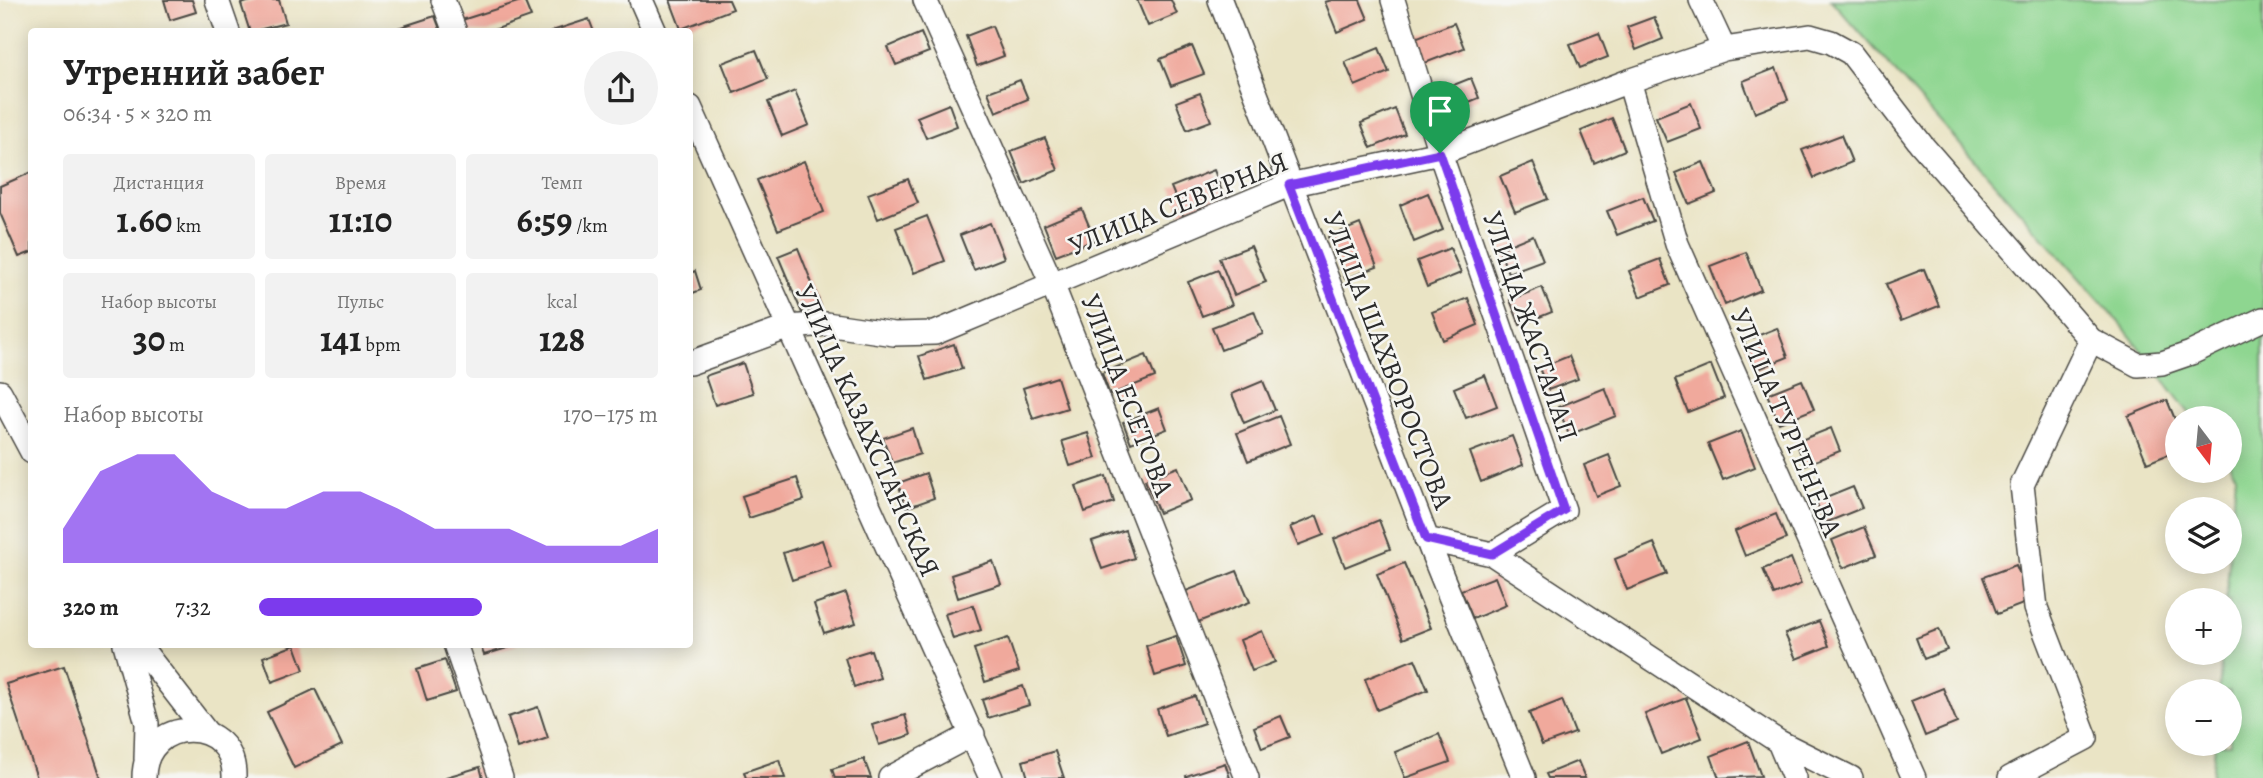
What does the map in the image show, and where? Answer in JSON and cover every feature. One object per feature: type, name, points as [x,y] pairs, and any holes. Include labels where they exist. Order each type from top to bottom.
[{"type":"street","points":[[217,0],[227,28]]},
{"type":"street","points":[[443,0],[454,28]]},
{"type":"street","points":[[641,0],[653,28]]},
{"type":"street","name":"УЛИЦА ЕСЕТОВА","points":[[925,0],[1053,286],[1247,778]]},
{"type":"street","name":"УЛИЦА ШАХВОРОСТОВА","points":[[1220,0],[1426,539],[1524,778]]},
{"type":"street","name":"УЛИЦА ЖАСТАЛАП","points":[[1393,0],[1440,153],[1564,510],[1492,554]]},
{"type":"street","points":[[1701,0],[1724,49]]},
{"type":"street","name":"УЛИЦА СЕВЕРНАЯ","points":[[693,362],[789,327],[826,324],[894,334],[935,333],[1053,286],[1289,185],[1440,153],[1629,81],[1724,49],[1810,36],[1831,42],[1851,53],[1921,144],[2091,340]]},
{"type":"street","name":"УЛИЦА ТУРГЕНЕВА","points":[[1629,81],[1677,244],[1914,778]]},
{"type":"street","name":"УЛИЦА КАЗАХСТАНСКАЯ","points":[[693,114],[991,778]]},
{"type":"street","points":[[2010,778],[2086,738],[2036,608],[2022,485],[2091,340],[2138,365],[2162,363],[2263,319]]},
{"type":"street","points":[[0,392],[28,444]]},
{"type":"street","points":[[1426,539],[1492,554],[1779,742],[1851,778]]},
{"type":"street","points":[[126,648],[147,723],[145,769]]},
{"type":"street","points":[[141,648],[207,733],[223,744],[233,769],[250,778]]},
{"type":"street","points":[[456,648],[501,778]]},
{"type":"street","points":[[145,769],[153,746],[164,737],[178,731],[207,733]]},
{"type":"street","points":[[890,778],[973,734]]},
{"type":"street","points":[[1779,742],[1794,778]]},
{"type":"green space","points":[[1831,0],[2263,0],[2263,778],[2212,778],[2214,756],[2242,756],[2242,679],[2220,679],[2221,665],[2242,665],[2242,588],[2227,588],[2228,574],[2242,574],[2242,497],[2234,497],[2235,483],[2242,483],[2242,406],[2184,406],[2123,327]]},
{"type":"building","points":[[164,0],[192,0],[196,12],[170,20]]},
{"type":"building","points":[[254,0],[279,0],[286,23],[266,28],[249,28],[241,4]]},
{"type":"building","points":[[524,0],[531,17],[499,28],[462,28],[459,21]]},
{"type":"building","points":[[670,0],[729,0],[733,9],[681,28]]},
{"type":"building","points":[[1137,0],[1171,0],[1177,14],[1148,26]]},
{"type":"building","points":[[1360,0],[1368,19],[1337,32],[1325,2]]},
{"type":"building","points":[[435,16],[440,28],[398,28]]},
{"type":"building","points":[[1654,17],[1663,39],[1636,50],[1627,27]]},
{"type":"building","points":[[589,19],[592,28],[561,28]]},
{"type":"building","points":[[1454,23],[1464,48],[1425,63],[1415,38]]},
{"type":"building","points":[[992,26],[1004,56],[977,66],[966,36]]},
{"type":"building","points":[[921,33],[929,52],[896,65],[888,47]]},
{"type":"building","points":[[1599,33],[1608,57],[1580,68],[1570,44]]},
{"type":"building","points":[[1192,46],[1204,74],[1171,86],[1160,59]]},
{"type":"building","points":[[1379,48],[1389,72],[1355,86],[1345,62]]},
{"type":"building","points":[[756,50],[768,79],[734,93],[722,63]]},
{"type":"building","points":[[1776,68],[1788,100],[1755,113],[1743,81]]},
{"type":"building","points":[[1471,78],[1479,98],[1439,114],[1431,94]]},
{"type":"building","points":[[1020,80],[1028,99],[996,112],[988,92]]},
{"type":"building","points":[[795,91],[809,125],[782,136],[768,102]]},
{"type":"building","points":[[1200,93],[1211,121],[1187,130],[1176,102]]},
{"type":"building","points":[[1691,103],[1701,129],[1667,142],[1656,117]]},
{"type":"building","points":[[949,104],[957,126],[926,138],[917,117]]},
{"type":"building","points":[[1395,109],[1405,134],[1371,148],[1361,123]]},
{"type":"building","points":[[1612,118],[1625,150],[1594,163],[1581,131]]},
{"type":"building","points":[[1841,135],[1852,162],[1814,178],[1802,150]]},
{"type":"building","points":[[1045,138],[1058,170],[1024,184],[1011,151]]},
{"type":"building","points":[[804,161],[824,212],[778,230],[757,180]]},
{"type":"building","points":[[1533,162],[1548,199],[1515,212],[1500,176]]},
{"type":"building","points":[[1703,162],[1716,193],[1689,204],[1676,173]]},
{"type":"building","points":[[1214,170],[1225,200],[1183,216],[1171,187]]},
{"type":"building","points":[[28,174],[28,254],[19,257],[0,213],[0,186]]},
{"type":"building","points":[[908,179],[918,203],[878,219],[868,194]]},
{"type":"building","points":[[1428,193],[1443,230],[1414,242],[1400,205]]},
{"type":"building","points":[[1643,197],[1653,221],[1617,235],[1607,211]]},
{"type":"building","points":[[1082,209],[1095,240],[1056,255],[1044,225]]},
{"type":"building","points":[[927,216],[945,261],[914,273],[896,228]]},
{"type":"building","points":[[990,223],[1004,258],[974,270],[960,235]]},
{"type":"building","points":[[1360,224],[1377,267],[1345,279],[1328,237]]},
{"type":"building","points":[[1533,235],[1543,260],[1508,273],[1499,249]]},
{"type":"building","points":[[1251,246],[1266,282],[1234,295],[1219,258]]},
{"type":"building","points":[[798,248],[821,306],[802,313],[778,256]]},
{"type":"building","points":[[1450,248],[1461,273],[1427,287],[1417,261]]},
{"type":"building","points":[[1746,252],[1761,290],[1725,305],[1710,266]]},
{"type":"building","points":[[1660,259],[1670,285],[1640,297],[1629,271]]},
{"type":"building","points":[[1924,269],[1939,306],[1901,321],[1886,284]]},
{"type":"building","points":[[1218,270],[1232,305],[1202,316],[1188,282]]},
{"type":"building","points":[[695,271],[701,290],[693,293]]},
{"type":"building","points":[[1542,287],[1552,312],[1520,325],[1510,300]]},
{"type":"building","points":[[1468,298],[1478,325],[1443,340],[1432,312]]},
{"type":"building","points":[[1254,311],[1263,334],[1221,350],[1212,327]]},
{"type":"building","points":[[1777,328],[1788,357],[1756,370],[1744,341]]},
{"type":"building","points":[[954,344],[962,369],[927,380],[919,356]]},
{"type":"building","points":[[1146,355],[1155,377],[1110,395],[1102,373]]},
{"type":"building","points":[[1569,356],[1578,379],[1548,390],[1539,368]]},
{"type":"building","points":[[743,363],[753,393],[715,405],[705,376]]},
{"type":"building","points":[[1711,365],[1724,398],[1688,412],[1675,380]]},
{"type":"building","points":[[1485,375],[1497,406],[1466,418],[1454,388]]},
{"type":"building","points":[[1057,377],[1067,408],[1033,419],[1023,388]]},
{"type":"building","points":[[1802,380],[1814,409],[1779,423],[1767,394]]},
{"type":"building","points":[[1263,381],[1275,410],[1244,423],[1232,394]]},
{"type":"building","points":[[1605,388],[1616,416],[1569,435],[1558,407]]},
{"type":"building","points":[[2167,400],[2170,406],[2165,406],[2165,456],[2147,463],[2128,416]]},
{"type":"building","points":[[1159,408],[1167,429],[1131,443],[1123,422]]},
{"type":"building","points":[[1279,416],[1290,444],[1248,461],[1237,433]]},
{"type":"building","points":[[912,428],[920,454],[892,463],[883,438]]},
{"type":"building","points":[[1831,428],[1840,451],[1805,465],[1796,442]]},
{"type":"building","points":[[1741,431],[1755,467],[1723,480],[1708,444]]},
{"type":"building","points":[[1088,433],[1096,458],[1070,466],[1062,441]]},
{"type":"building","points":[[1512,436],[1523,465],[1481,482],[1470,452]]},
{"type":"building","points":[[1609,455],[1621,486],[1596,496],[1584,465]]},
{"type":"building","points":[[1178,467],[1191,500],[1159,513],[1145,480]]},
{"type":"building","points":[[926,473],[934,498],[906,508],[898,483]]},
{"type":"building","points":[[1106,476],[1114,502],[1085,512],[1076,486]]},
{"type":"building","points":[[797,478],[804,500],[749,518],[742,496]]},
{"type":"building","points":[[1853,487],[1862,508],[1825,523],[1816,502]]},
{"type":"building","points":[[1776,514],[1786,539],[1745,556],[1735,531]]},
{"type":"building","points":[[1317,516],[1324,535],[1298,545],[1290,527]]},
{"type":"building","points":[[1379,520],[1390,549],[1345,567],[1334,539]]},
{"type":"building","points":[[1864,527],[1876,555],[1843,568],[1832,540]]},
{"type":"building","points":[[1125,530],[1134,558],[1102,569],[1092,541]]},
{"type":"building","points":[[822,540],[831,567],[792,580],[783,553]]},
{"type":"building","points":[[1654,543],[1667,574],[1627,590],[1615,559]]},
{"type":"building","points":[[1791,558],[1801,584],[1774,595],[1763,569]]},
{"type":"building","points":[[993,561],[1001,584],[958,598],[951,575]]},
{"type":"building","points":[[1404,563],[1431,628],[1403,639],[1377,574]]},
{"type":"building","points":[[2016,565],[2031,601],[1997,614],[1983,577]]},
{"type":"building","points":[[1237,571],[1250,602],[1198,622],[1186,591]]},
{"type":"building","points":[[1495,577],[1506,605],[1473,619],[1461,590]]},
{"type":"building","points":[[846,593],[856,623],[824,633],[814,604]]},
{"type":"building","points":[[973,605],[981,630],[953,639],[945,614]]},
{"type":"building","points":[[1819,621],[1829,646],[1796,659],[1785,634]]},
{"type":"building","points":[[1939,629],[1947,650],[1924,659],[1916,638]]},
{"type":"building","points":[[1262,631],[1275,662],[1252,671],[1240,640]]},
{"type":"building","points":[[1176,636],[1186,666],[1155,676],[1146,646]]},
{"type":"building","points":[[1008,638],[1019,671],[985,682],[974,649]]},
{"type":"building","points":[[287,648],[296,648],[304,670],[272,682],[263,657]]},
{"type":"building","points":[[481,648],[507,648],[484,655]]},
{"type":"building","points":[[871,650],[880,678],[854,687],[845,658]]},
{"type":"building","points":[[1415,659],[1428,690],[1377,710],[1365,679]]},
{"type":"building","points":[[445,660],[456,692],[427,701],[417,669]]},
{"type":"building","points":[[64,666],[101,778],[37,778],[6,684]]},
{"type":"building","points":[[1023,686],[1029,705],[988,718],[982,700]]},
{"type":"building","points":[[1943,688],[1957,723],[1925,736],[1911,701]]},
{"type":"building","points":[[315,689],[342,745],[294,768],[267,712]]},
{"type":"building","points":[[1195,696],[1204,723],[1166,736],[1157,709]]},
{"type":"building","points":[[1686,698],[1702,738],[1661,754],[1645,714]]},
{"type":"building","points":[[1562,700],[1575,733],[1542,745],[1529,713]]},
{"type":"building","points":[[538,707],[548,738],[518,748],[508,717]]},
{"type":"building","points":[[905,715],[911,735],[879,745],[872,725]]},
{"type":"building","points":[[1281,716],[1290,737],[1262,748],[1254,727]]},
{"type":"building","points":[[1439,734],[1450,762],[1405,778],[1395,752]]},
{"type":"building","points":[[1748,741],[1761,776],[1719,778],[1711,756]]},
{"type":"building","points":[[1055,751],[1064,778],[1028,778],[1023,761]]},
{"type":"building","points":[[864,759],[871,778],[835,778],[832,769]]},
{"type":"building","points":[[779,760],[785,778],[746,778],[744,772]]},
{"type":"building","points":[[1578,761],[1585,778],[1548,778],[1546,774]]},
{"type":"building","points":[[1225,763],[1230,778],[1186,776]]},
{"type":"building","points":[[480,767],[483,778],[446,778],[446,777]]},
{"type":"route","points":[[1440,153],[1564,510],[1492,554],[1426,539],[1289,185],[1440,153]]}]
